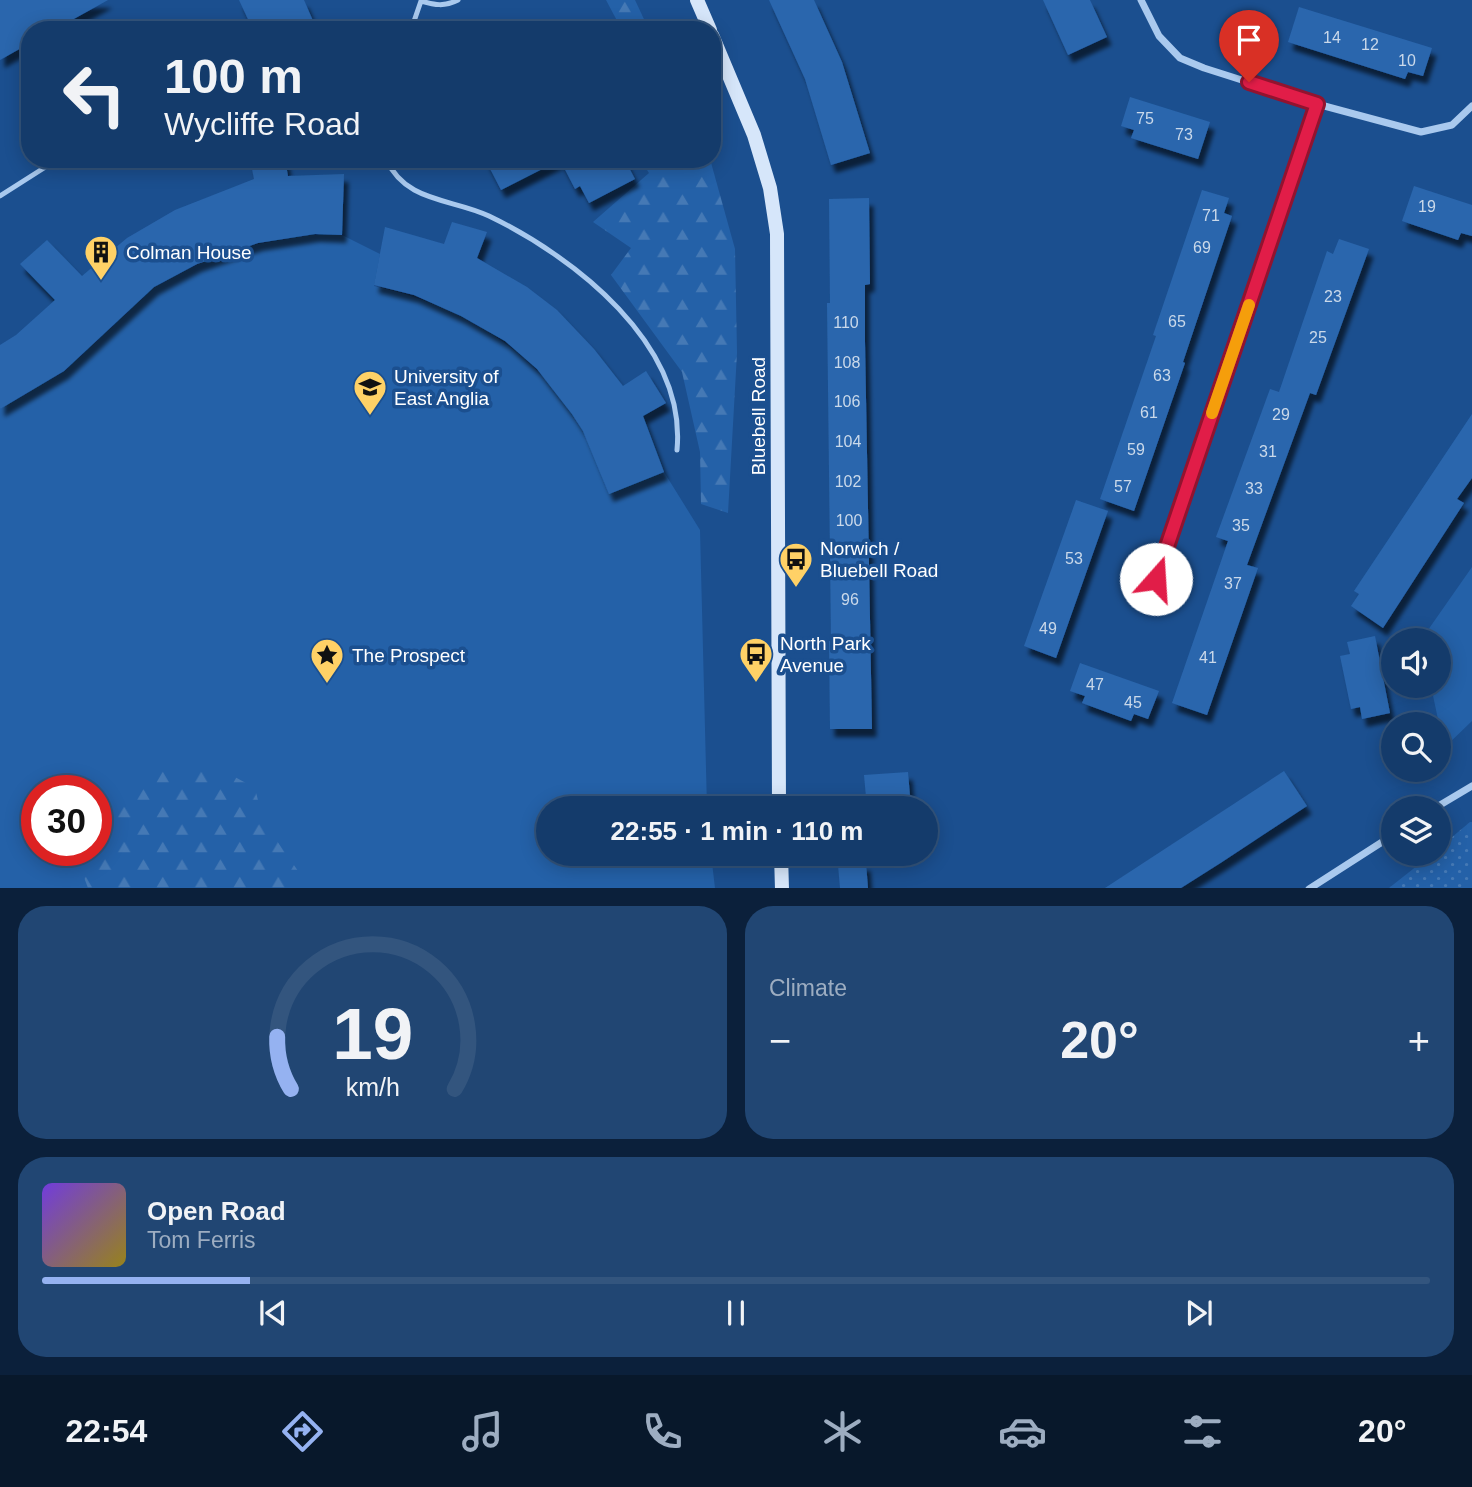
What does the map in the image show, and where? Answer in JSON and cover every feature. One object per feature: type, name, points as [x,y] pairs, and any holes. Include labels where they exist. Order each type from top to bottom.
[{"type":"street","points":[[696,0],[706,21]]},
{"type":"street","points":[[1141,0],[1160,36],[1180,58],[1204,68],[1317,104],[1421,132],[1452,125],[1472,106]]},
{"type":"street","name":"Bluebell Road","points":[[721,56],[754,135],[770,188],[777,234],[779,796]]},
{"type":"street","points":[[1156,579],[1317,104]]},
{"type":"street","points":[[1451,798],[1472,786]]},
{"type":"street","points":[[1309,888],[1381,843]]},
{"type":"street","points":[[781,866],[782,888]]},
{"type":"lane","points":[[414,21],[421,0],[438,6],[458,0]]},
{"type":"lane","points":[[0,195],[44,168]]},
{"type":"lane","points":[[391,168],[405,187],[485,214],[518,231],[567,262],[611,300],[642,337],[666,382],[677,413],[677,450]]},
{"type":"green space","points":[[606,0],[635,0],[645,21],[617,21]]},
{"type":"green space","points":[[646,168],[712,168],[735,249],[737,353],[728,513],[701,504],[700,452],[682,372],[611,275],[631,248],[593,222],[649,173]]},
{"type":"green space","name":"University of East Anglia","points":[[315,234],[342,235],[380,254],[374,286],[437,306],[466,319],[519,354],[542,376],[582,429],[609,493],[664,472],[700,530],[707,796],[536,796],[536,866],[712,866],[715,888],[0,888],[0,409],[64,371],[154,287],[197,264],[241,247]]},
{"type":"green space","points":[[1472,567],[1472,721],[1451,741],[1451,712],[1436,712],[1434,698],[1451,698],[1451,628],[1429,628]]},
{"type":"green space","points":[[213,765],[255,788],[263,821],[310,888],[88,888],[82,872],[83,866],[112,866],[112,813],[159,767]]},
{"type":"green space","points":[[1472,822],[1472,888],[1389,888],[1417,866],[1451,866],[1451,838]]},
{"type":"building","points":[[0,0],[108,0],[70,21],[21,21],[21,48],[0,60]]},
{"type":"building","points":[[239,0],[304,0],[313,21],[249,21]]},
{"type":"building","points":[[769,0],[814,0],[842,62],[870,153],[831,165],[805,79]]},
{"type":"building","points":[[1043,0],[1090,0],[1107,37],[1068,55]]},
{"type":"building","points":[[1299,7],[1432,48],[1423,76],[1408,72],[1405,79],[1288,42]]},
{"type":"building","points":[[1130,97],[1210,122],[1198,159],[1131,138],[1134,130],[1121,126]]},
{"type":"building","name":"Colman House","points":[[252,168],[287,168],[288,176],[344,174],[342,235],[315,234],[258,243],[197,264],[154,287],[64,371],[0,409],[0,345],[16,335],[55,300],[20,264],[47,240],[82,276],[127,238],[175,210],[254,179]]},
{"type":"building","points":[[490,168],[544,168],[501,190]]},
{"type":"building","points":[[564,168],[629,168],[635,179],[589,203],[580,186],[575,189]]},
{"type":"building","points":[[1414,186],[1472,205],[1472,236],[1461,233],[1458,240],[1402,221]]},
{"type":"building","points":[[1202,190],[1229,198],[1224,213],[1232,216],[1134,511],[1100,499]]},
{"type":"building","points":[[869,198],[870,284],[865,285],[865,342],[872,729],[830,729],[827,303],[830,303],[829,199]]},
{"type":"building","points":[[452,222],[487,232],[477,258],[527,287],[557,310],[594,349],[623,386],[646,371],[666,403],[643,416],[664,472],[609,494],[583,431],[537,369],[505,341],[461,316],[414,295],[374,285],[385,227],[444,244]]},
{"type":"building","points":[[1339,239],[1369,249],[1316,395],[1310,393],[1247,565],[1258,568],[1207,715],[1172,703],[1228,541],[1216,537],[1270,389],[1279,392],[1327,251],[1333,254]]},
{"type":"building","points":[[1472,414],[1472,478],[1457,499],[1464,503],[1383,628],[1351,606],[1359,594],[1354,591]]},
{"type":"building","points":[[1076,500],[1108,511],[1056,658],[1024,646]]},
{"type":"building","points":[[1375,636],[1381,667],[1381,698],[1387,698],[1390,712],[1381,712],[1381,715],[1362,719],[1360,707],[1351,709],[1340,656],[1350,654],[1347,642]]},
{"type":"building","points":[[1080,663],[1159,691],[1148,719],[1134,714],[1131,721],[1082,703],[1085,696],[1070,691]]},
{"type":"building","points":[[1284,771],[1307,806],[1222,862],[1181,888],[1105,888]]},
{"type":"building","points":[[908,772],[910,796],[866,796],[864,775]]},
{"type":"building","points":[[838,866],[866,866],[868,888],[840,888]]},
{"type":"slow traffic","points":[[1212,413],[1249,305]]},
{"type":"place","name":"Colman House","points":[[101,282]]},
{"type":"place","name":"University of East Anglia","points":[[370,417]]},
{"type":"place","name":"Norwich / Bluebell Road","points":[[796,589]]},
{"type":"place","name":"North Park Avenue","points":[[756,684]]},
{"type":"place","name":"The Prospect","points":[[327,685]]},
{"type":"route","points":[[1156,579],[1317,104],[1249,82]]}]
